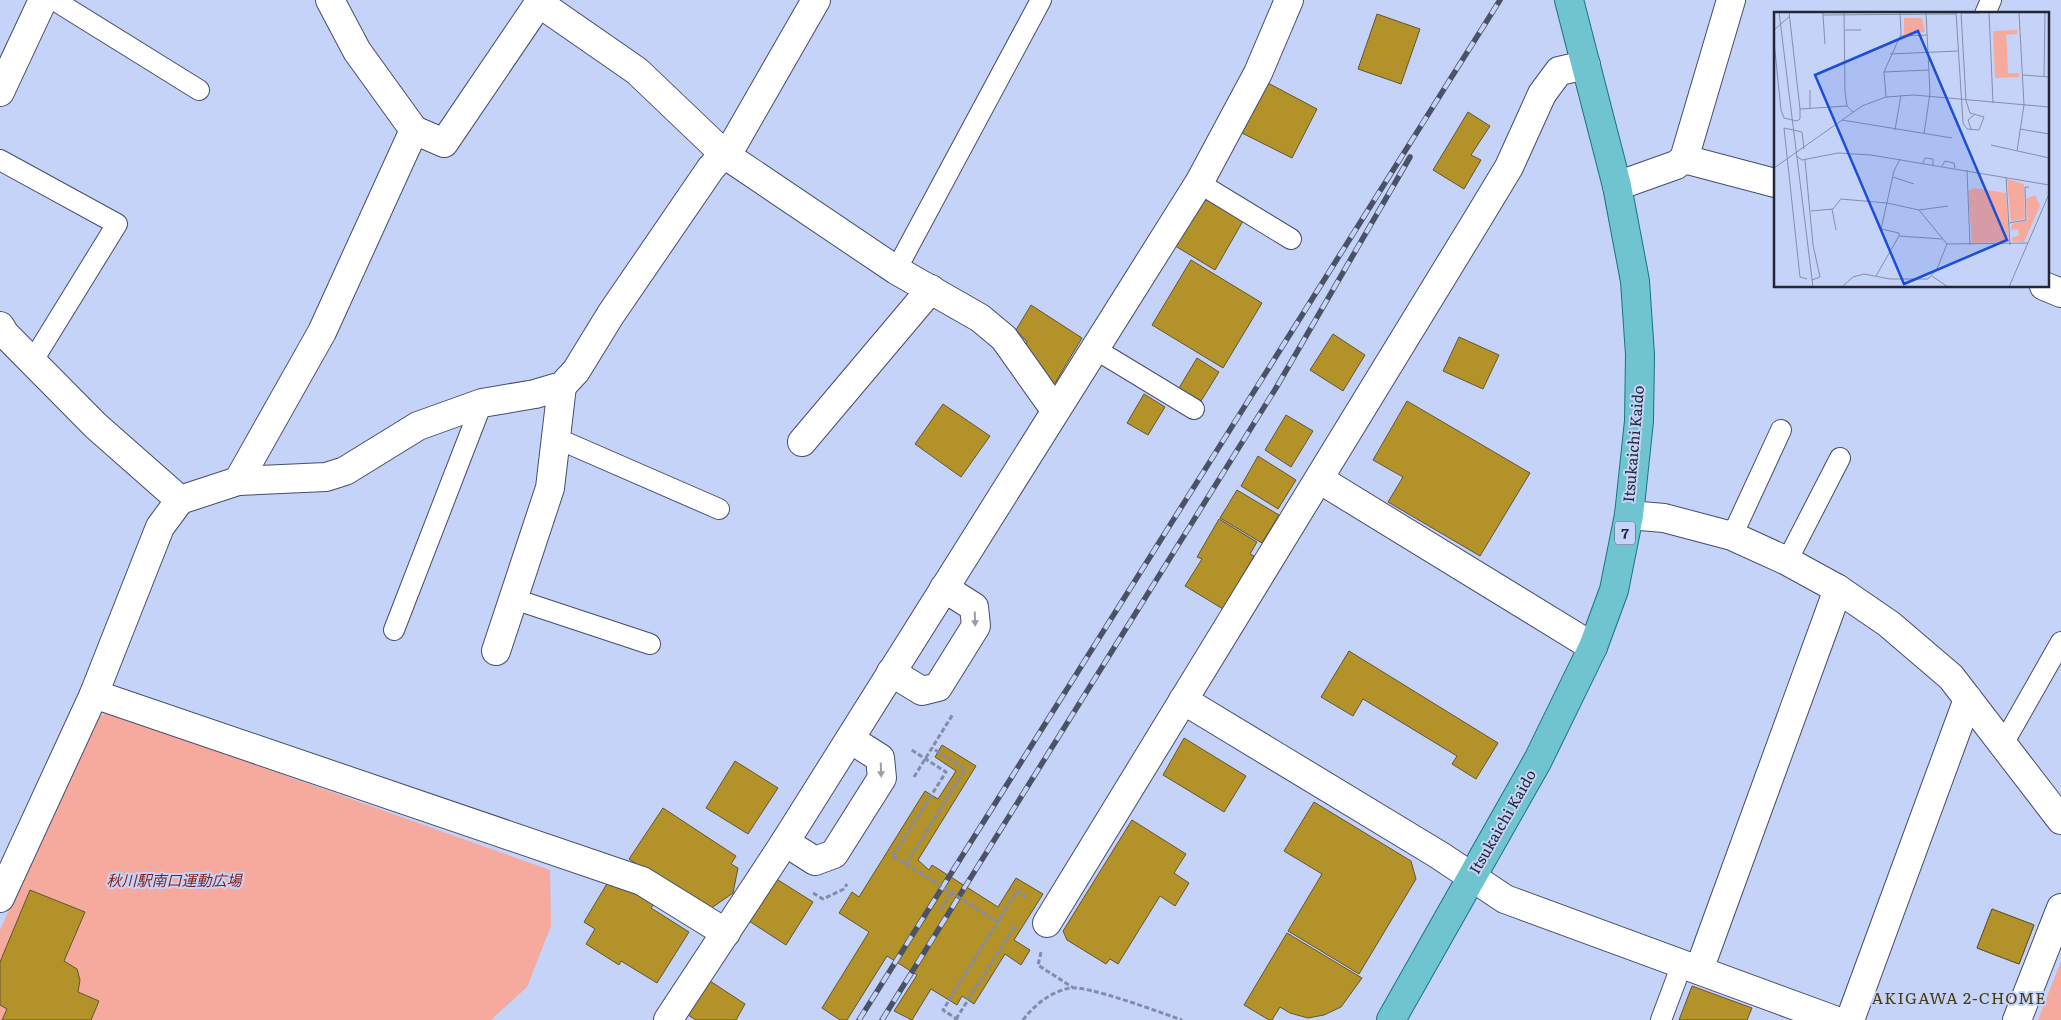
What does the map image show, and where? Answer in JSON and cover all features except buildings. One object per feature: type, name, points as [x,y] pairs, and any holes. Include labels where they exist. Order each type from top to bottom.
[{"type":"main road","name":"Itsukaichi Kaido","points":[[1391,1020],[1538,760],[1593,647],[1614,590],[1628,515],[1638,421],[1640,355],[1635,281],[1616,186],[1569,0]]},
{"type":"street","points":[[0,92],[7,58],[43,0]]},
{"type":"street","points":[[330,0],[357,51],[414,130],[444,143],[539,3],[636,71],[724,154],[896,270],[980,318],[1004,338],[1055,410]]},
{"type":"street","points":[[0,897],[94,694],[160,527],[180,500],[238,481],[326,478],[345,471],[418,426],[482,403],[535,394],[562,386],[576,370],[610,314],[711,168],[734,143],[816,0]]},
{"type":"street","points":[[668,1020],[770,867],[1199,183],[1258,73],[1288,0]]},
{"type":"street","points":[[1616,186],[1676,165],[1684,158],[1731,0]]},
{"type":"street","points":[[1047,923],[1508,167],[1542,94],[1559,71],[1586,66]]},
{"type":"street","points":[[238,481],[322,332],[414,130]]},
{"type":"street","points":[[1684,158],[1774,183]]},
{"type":"street","points":[[2048,288],[2061,293]]},
{"type":"street","points":[[802,442],[931,289]]},
{"type":"street","points":[[0,326],[4,334],[96,426],[180,500]]},
{"type":"street","points":[[496,651],[550,488],[562,386]]},
{"type":"street","points":[[1319,479],[1593,647]]},
{"type":"street","points":[[1628,515],[1664,518],[1732,536],[1787,561],[1838,590],[1889,624],[1951,677],[2061,820]]},
{"type":"street","points":[[891,672],[922,691],[938,687],[976,626],[974,607],[944,588]]},
{"type":"street","points":[[1690,967],[1838,590]]},
{"type":"street","points":[[94,694],[642,881],[726,933]]},
{"type":"street","points":[[1183,700],[1439,855],[1505,899],[1834,1020]]},
{"type":"street","points":[[1850,1020],[1968,700]]},
{"type":"street","points":[[785,842],[815,861],[834,854],[882,778],[880,758],[850,739]]},
{"type":"street","points":[[2017,1020],[2061,908]]},
{"type":"lane","points":[[54,0],[199,90]]},
{"type":"lane","points":[[896,270],[1041,0]]},
{"type":"lane","points":[[1986,12],[1991,0]]},
{"type":"lane","points":[[0,160],[116,224],[32,362]]},
{"type":"lane","points":[[1199,183],[1291,239]]},
{"type":"lane","points":[[1095,349],[1194,409]]},
{"type":"lane","points":[[394,630],[482,403]]},
{"type":"lane","points":[[1732,536],[1781,430]]},
{"type":"lane","points":[[556,438],[719,509]]},
{"type":"lane","points":[[1787,561],[1840,458]]},
{"type":"lane","points":[[514,599],[650,644]]},
{"type":"lane","points":[[2003,744],[2060,648]]},
{"type":"lane","points":[[1661,1020],[1690,967]]},
{"type":"path","points":[[910,783],[957,708]]},
{"type":"path","points":[[906,864],[965,769],[932,748]]},
{"type":"path","points":[[931,794],[893,856],[998,922]]},
{"type":"path","points":[[770,867],[823,899],[844,889],[849,881]]},
{"type":"path","points":[[1021,917],[957,1020],[943,1010],[1017,891],[1031,900]]},
{"type":"path","points":[[940,910],[951,892]]},
{"type":"path","points":[[1047,923],[1038,965],[1072,987],[1089,990],[1182,1020]]},
{"type":"path","points":[[1023,1020],[1042,1000],[1072,987]]},
{"type":"green space","name":"秋川駅南口運動広場","points":[[108,712],[550,870],[551,926],[527,987],[491,1020],[0,1020],[0,930],[95,719]]},
{"type":"green space","points":[[2061,961],[2061,1020],[2038,1020]]},
{"type":"railway","points":[[859,1020],[1500,0]]},
{"type":"railway","points":[[882,1020],[1276,388],[1410,157]]},
{"type":"district","name":"AKIGAWA 2-CHOME","points":[[1959,998]]}]
